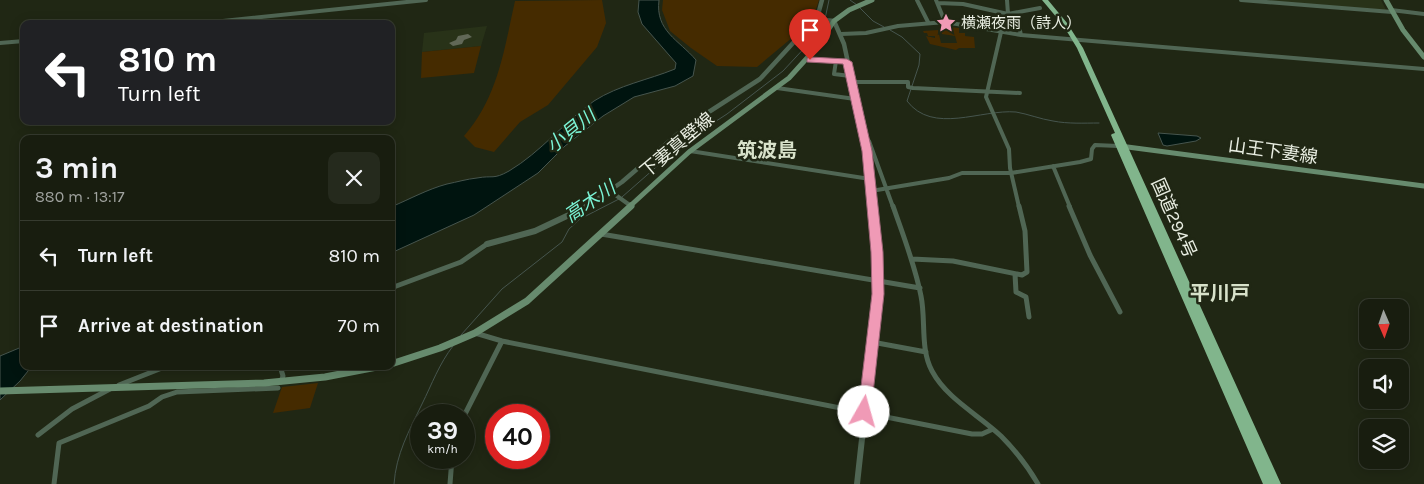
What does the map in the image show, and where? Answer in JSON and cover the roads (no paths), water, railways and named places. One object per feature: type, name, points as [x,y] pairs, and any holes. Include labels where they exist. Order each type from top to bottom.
[{"type":"highway","name":"国道294号","points":[[1040,0],[1073,39]]},
{"type":"highway","name":"国道294号","points":[[1045,0],[1060,17],[1073,39],[1276,484]]},
{"type":"highway","name":"国道294号","points":[[1121,146],[1268,484]]},
{"type":"main road","name":"下妻真壁線","points":[[395,363],[440,348],[473,334],[527,301],[601,234],[629,204],[690,151],[715,131],[777,88],[808,59],[834,21],[870,0]]},
{"type":"main road","points":[[1386,0],[1406,35],[1424,57]]},
{"type":"main road","name":"山王下妻線","points":[[1121,146],[1424,186]]},
{"type":"main road","points":[[0,391],[280,385],[361,370]]},
{"type":"street","points":[[233,20],[426,0]]},
{"type":"street","points":[[812,26],[807,21],[819,11],[822,0]]},
{"type":"street","points":[[917,0],[928,22]]},
{"type":"street","points":[[912,259],[952,261],[1022,275],[1027,272],[1027,246],[1021,206],[1011,172],[1009,149],[986,97],[999,31],[1008,14],[1007,0]]},
{"type":"street","points":[[1240,0],[1424,14]]},
{"type":"street","points":[[945,22],[937,2],[963,4],[1008,14],[1040,8]]},
{"type":"street","points":[[1016,14],[1021,35]]},
{"type":"street","points":[[395,287],[461,262],[488,244],[533,230],[613,193],[689,124],[761,79],[781,58],[799,34],[825,20],[834,21],[841,34],[864,140],[870,178],[878,280],[857,484]]},
{"type":"street","points":[[841,34],[861,34],[890,27],[928,22],[945,22],[1021,35],[1424,69]]},
{"type":"street","points":[[0,43],[20,41]]},
{"type":"street","points":[[808,59],[847,62]]},
{"type":"street","points":[[836,61],[834,74],[850,79],[908,82],[911,88],[987,93],[1020,93]]},
{"type":"street","points":[[777,88],[855,99]]},
{"type":"street","points":[[864,140],[869,141],[888,188],[912,259],[916,281],[920,288],[926,352],[932,371],[945,387],[992,428],[1030,470],[1038,484]]},
{"type":"street","points":[[871,191],[942,180],[962,173],[1011,172],[1088,160],[1091,159],[1095,145],[1121,146]]},
{"type":"street","points":[[690,151],[870,178]]},
{"type":"street","points":[[1053,166],[1090,254],[1120,312]]},
{"type":"street","points":[[613,193],[629,204]]},
{"type":"street","points":[[601,234],[920,288]]},
{"type":"street","points":[[1015,274],[1016,292],[1026,297],[1029,316]]},
{"type":"street","points":[[473,334],[972,434],[982,434],[992,428]]},
{"type":"street","points":[[470,404],[502,341]]},
{"type":"street","points":[[872,342],[926,352]]},
{"type":"street","points":[[38,435],[63,414],[84,401],[157,370]]},
{"type":"street","points":[[54,484],[59,443],[149,406],[166,395],[177,392],[280,385],[283,376],[281,370]]},
{"type":"street","points":[[450,484],[451,469]]},
{"type":"water","name":"小貝川","points":[[639,0],[659,0],[659,11],[664,27],[696,60],[693,76],[675,86],[634,97],[603,116],[565,146],[538,173],[474,215],[395,251],[395,205],[447,184],[504,174],[532,155],[594,101],[623,87],[675,69],[676,63],[642,24],[638,12]]},
{"type":"water","points":[[1158,133],[1197,136],[1201,138],[1196,141],[1167,146],[1163,145]]},
{"type":"water","points":[[20,348],[20,370],[29,370],[0,400],[0,356]]},
{"type":"waterway","name":"高木川","points":[[825,19],[829,0]]},
{"type":"waterway","points":[[850,0],[857,5]]},
{"type":"waterway","points":[[860,8],[873,21],[884,27]]},
{"type":"waterway","name":"高木川","points":[[622,197],[687,140],[727,114],[783,71],[809,43],[824,23]]},
{"type":"waterway","points":[[890,30],[902,37],[920,54],[919,65],[907,101],[918,111],[930,117],[944,119],[1016,112],[1059,122],[1099,123]]},
{"type":"waterway","name":"高木川","points":[[461,335],[502,289],[562,242],[569,229],[580,219],[619,199]]},
{"type":"waterway","name":"高木川","points":[[394,484],[397,463],[408,433],[440,367],[453,346]]},
{"type":"place","name":"横瀬夜雨（詩人）","points":[[946,23]]},
{"type":"district","name":"筑波島","points":[[767,150]]},
{"type":"district","name":"平川戸","points":[[1220,293]]}]
